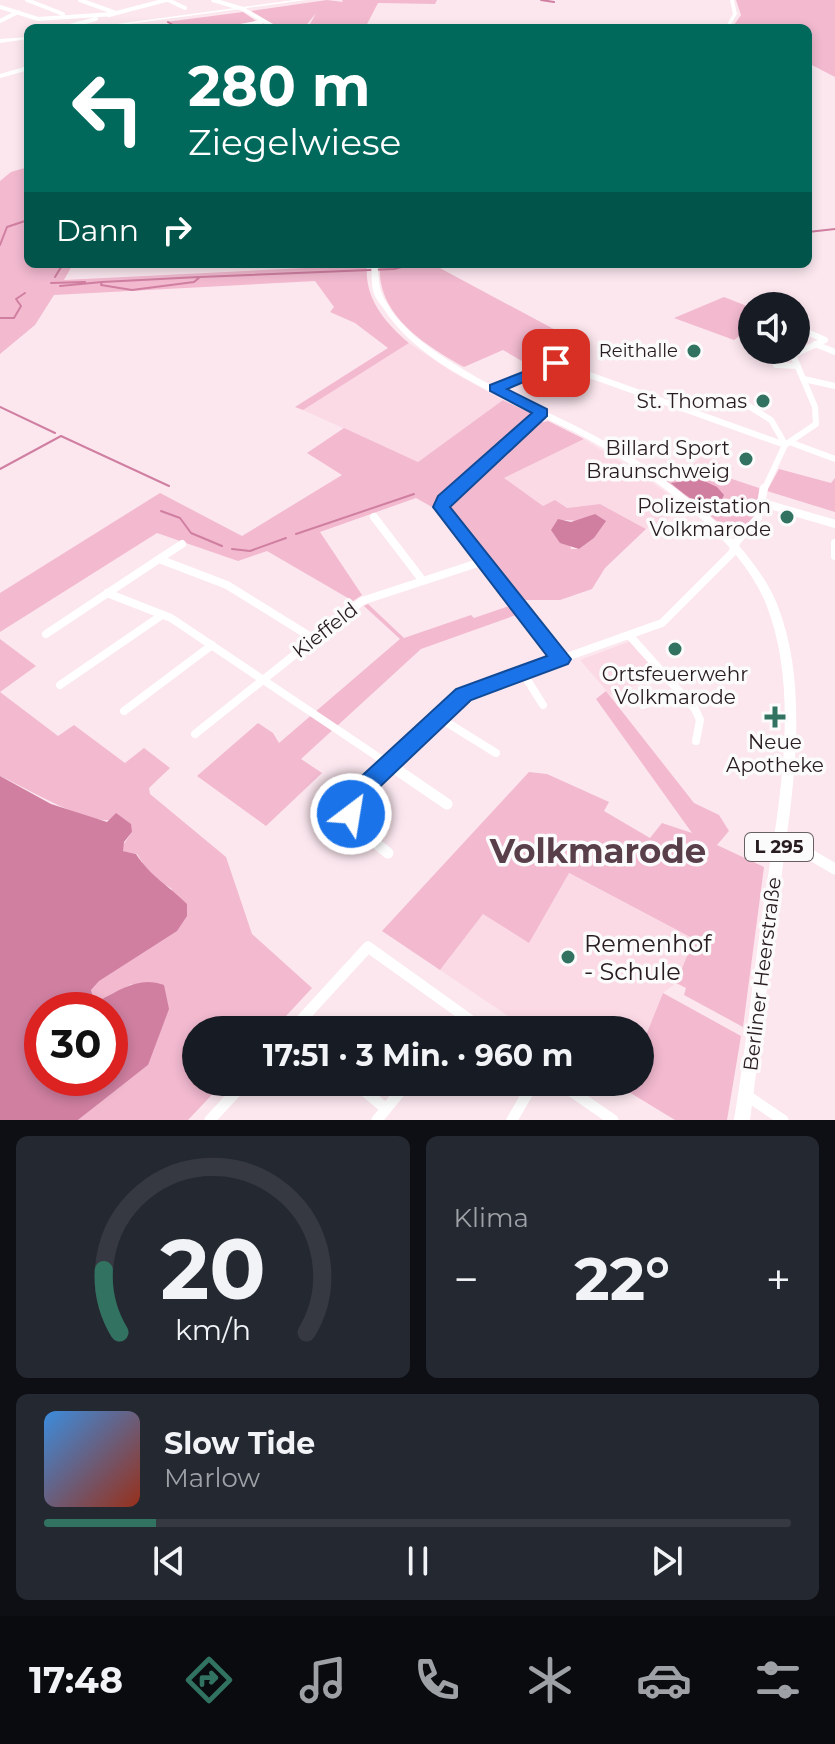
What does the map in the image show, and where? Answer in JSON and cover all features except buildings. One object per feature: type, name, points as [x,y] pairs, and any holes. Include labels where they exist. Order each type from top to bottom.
[{"type":"highway","points":[[136,24],[301,1]]},
{"type":"highway","points":[[123,24],[243,10]]},
{"type":"highway","points":[[0,40],[24,37]]},
{"type":"main road","points":[[729,24],[735,14],[732,0]]},
{"type":"main road","name":"Berliner Heerstraße","points":[[373,268],[379,298],[397,325],[424,348],[617,453],[710,521],[734,545],[771,603],[787,677],[791,737],[742,1120]]},
{"type":"street","points":[[27,0],[68,16]]},
{"type":"street","points":[[80,0],[115,14]]},
{"type":"street","points":[[132,0],[148,5]]},
{"type":"street","points":[[77,24],[167,0],[185,8]]},
{"type":"street","points":[[213,0],[243,9],[267,24]]},
{"type":"street","points":[[0,7],[38,19],[115,14]]},
{"type":"street","points":[[0,14],[10,9]]},
{"type":"street","points":[[0,21],[18,12]]},
{"type":"street","points":[[251,24],[262,22]]},
{"type":"street","points":[[0,76],[24,69]]},
{"type":"street","points":[[388,853],[358,829],[350,806],[360,791],[463,694],[667,619],[732,553],[734,545],[758,518],[766,480],[788,444],[814,426],[816,421],[815,407],[794,353],[825,340],[810,333]]},
{"type":"street","points":[[815,344],[835,352]]},
{"type":"street","points":[[495,388],[556,363],[835,459]]},
{"type":"street","points":[[776,365],[798,366]]},
{"type":"street","points":[[804,379],[835,386]]},
{"type":"street","points":[[736,398],[771,420],[788,444]]},
{"type":"street","points":[[542,412],[442,504],[445,514],[561,659]]},
{"type":"street","points":[[760,502],[835,524]]},
{"type":"street","points":[[374,517],[423,581]]},
{"type":"street","points":[[835,543],[835,556]]},
{"type":"street","points":[[46,634],[182,544]]},
{"type":"street","points":[[159,559],[227,585],[314,639]]},
{"type":"street","name":"Kieffeld","points":[[195,734],[362,601],[484,561]]},
{"type":"street","points":[[107,593],[162,615],[212,645],[447,804]]},
{"type":"street","points":[[60,685],[162,615]]},
{"type":"street","points":[[629,635],[699,717],[696,741]]},
{"type":"street","points":[[124,711],[212,645]]},
{"type":"street","points":[[523,673],[543,705]]},
{"type":"street","points":[[643,705],[679,691]]},
{"type":"street","points":[[438,717],[496,753]]},
{"type":"street","points":[[780,837],[835,869]]},
{"type":"street","points":[[305,1016],[368,947],[463,1015]]},
{"type":"street","points":[[746,1095],[783,1120]]},
{"type":"street","points":[[210,1120],[232,1096]]},
{"type":"street","points":[[366,1096],[382,1115],[397,1096]]},
{"type":"street","points":[[512,1120],[526,1096]]},
{"type":"street","points":[[578,1096],[613,1120]]},
{"type":"shaded area","points":[[327,0],[437,0],[435,4],[378,3],[367,24],[310,24],[316,13],[307,24],[272,24],[251,11]]},
{"type":"shaded area","points":[[736,0],[835,0],[835,77],[812,65],[812,24],[735,24],[741,15]]},
{"type":"shaded area","points":[[243,12],[256,21],[243,24],[166,22]]},
{"type":"shaded area","points":[[24,168],[24,268],[71,268],[64,280],[367,268],[369,288],[378,309],[409,343],[303,410],[295,407],[388,348],[355,323],[330,312],[334,307],[315,281],[54,295],[35,325],[0,354],[0,181],[11,172]]},
{"type":"shaded area","points":[[380,268],[440,268],[589,348],[536,369],[503,350],[464,367],[434,349],[406,326],[386,299]]},
{"type":"shaded area","points":[[724,297],[738,302],[738,337],[734,340],[674,318]]},
{"type":"shaded area","points":[[409,343],[452,372],[503,400],[418,462],[303,410]]},
{"type":"shaded area","points":[[503,400],[532,414],[432,507],[416,498],[320,532],[362,595],[353,601],[267,551],[238,561],[157,533],[0,632],[0,593],[160,493],[242,536],[342,475],[307,453],[344,428],[418,462]]},
{"type":"shaded area","points":[[548,421],[584,439],[504,478],[543,506],[555,500],[567,508],[600,504],[646,529],[605,568],[592,589],[560,600],[518,600],[447,508],[454,498],[539,423]],"holes":[[[595,514],[594,538],[579,549],[571,549],[564,520],[579,521]]]},
{"type":"shaded area","points":[[584,439],[687,508],[646,529],[600,504],[566,508],[543,506],[504,478]]},
{"type":"shaded area","points":[[702,456],[734,468],[720,483],[687,470]]},
{"type":"shaded area","points":[[779,469],[831,483],[835,478],[835,512],[767,491]]},
{"type":"shaded area","points":[[687,470],[720,482],[726,477],[759,488],[753,518],[743,527],[726,528],[656,474]]},
{"type":"shaded area","points":[[700,479],[717,487],[724,495],[719,502],[706,505],[698,502],[671,483]]},
{"type":"shaded area","points":[[595,514],[606,521],[594,538],[579,549],[560,543],[551,530],[558,519],[571,522]]},
{"type":"shaded area","points":[[368,604],[404,638],[471,615],[474,618],[509,606],[516,615],[421,649],[301,759],[322,773],[266,826],[197,776],[258,723],[273,733],[279,743],[400,639],[364,606]]},
{"type":"shaded area","points":[[0,639],[36,666],[0,692]]},
{"type":"shaded area","points":[[631,641],[662,675],[610,695],[580,660]]},
{"type":"shaded area","points":[[606,691],[694,803],[719,815],[729,831],[717,845],[764,867],[743,1027],[684,995],[686,988],[676,983],[694,939],[569,873],[529,943],[483,914],[440,970],[382,931],[529,772],[547,774],[609,802],[604,811],[650,838],[662,823],[692,833],[596,699]]},
{"type":"shaded area","points":[[0,692],[58,736],[74,725],[125,763],[144,748],[170,768],[149,788],[150,794],[226,857],[252,934],[312,988],[286,1016],[182,1016],[182,1096],[211,1096],[188,1120],[78,1120],[109,1096],[128,1096],[128,1081],[148,1065],[132,984],[116,992],[91,990],[172,889],[151,876],[137,854],[123,851],[121,848],[132,832],[113,819],[103,820],[74,812],[0,776]]},
{"type":"shaded area","points":[[0,776],[51,804],[107,822],[116,813],[131,824],[132,832],[124,842],[123,851],[136,854],[187,904],[187,916],[177,931],[99,981],[92,992],[24,992],[24,1096],[109,1096],[78,1120],[0,1120]]},
{"type":"shaded area","name":"Remenhof - Schule","points":[[568,873],[694,939],[676,983],[663,993],[654,1016],[508,1016],[440,970],[483,914],[529,943]]},
{"type":"shaded area","points":[[147,982],[164,985],[169,1009],[148,1065],[128,1081],[128,992],[116,992]]},
{"type":"shaded area","points":[[663,993],[741,1036],[727,1120],[675,1120],[636,1096],[654,1096],[654,1016]]},
{"type":"waterway","points":[[541,0],[554,2]]},
{"type":"waterway","points":[[0,245],[7,227],[24,221]]},
{"type":"waterway","points":[[812,232],[835,229]]},
{"type":"waterway","points":[[55,277],[61,268]]},
{"type":"waterway","points":[[102,282],[101,285],[132,290],[194,282],[200,277],[398,268]]},
{"type":"waterway","points":[[102,282],[199,277]]},
{"type":"waterway","points":[[51,283],[85,282]]},
{"type":"waterway","points":[[60,286],[102,282]]},
{"type":"waterway","points":[[0,318],[14,318],[21,306],[16,299],[25,293]]},
{"type":"waterway","points":[[0,407],[55,433]]},
{"type":"waterway","points":[[0,469],[61,436],[169,486]]},
{"type":"waterway","points":[[296,534],[414,494]]},
{"type":"waterway","points":[[161,511],[180,518],[191,533],[222,546]]},
{"type":"waterway","points":[[232,549],[250,551],[286,538]]},
{"type":"place","name":"Reithalle","points":[[694,351]]},
{"type":"place","name":"St. Thomas","points":[[763,401]]},
{"type":"place","name":"Billard Sport Braunschweig","points":[[746,459]]},
{"type":"place","name":"Polizeistation Volkmarode","points":[[787,517]]},
{"type":"place","name":"Ortsfeuerwehr Volkmarode","points":[[675,649]]},
{"type":"place","name":"Neue Apotheke","points":[[775,717]]},
{"type":"place","name":"Remenhof - Schule","points":[[568,957]]},
{"type":"district","name":"Volkmarode","points":[[598,851]]},
{"type":"route","points":[[351,814],[350,806],[360,791],[463,694],[561,659],[441,507],[444,500],[542,412],[495,388],[556,363]]}]
